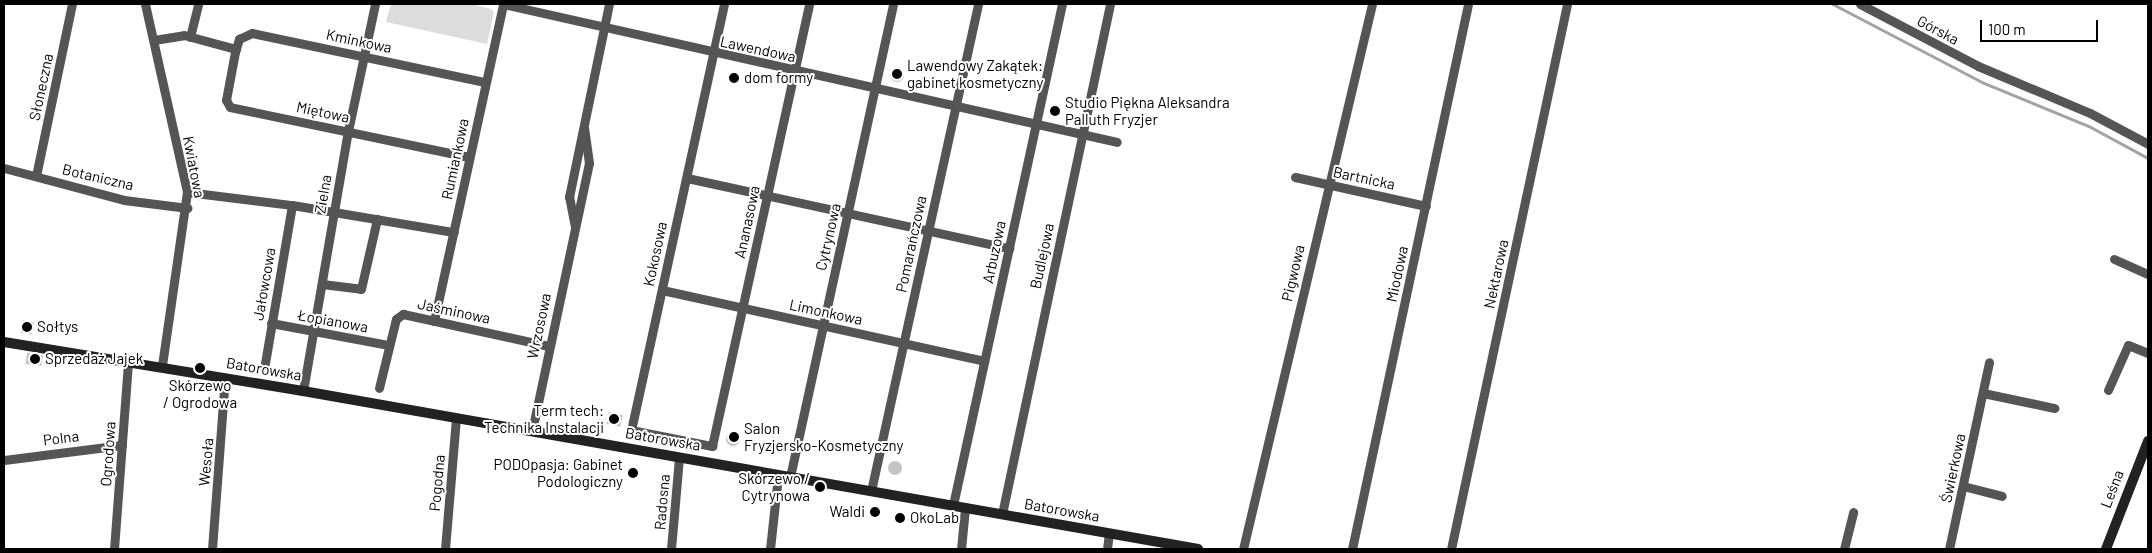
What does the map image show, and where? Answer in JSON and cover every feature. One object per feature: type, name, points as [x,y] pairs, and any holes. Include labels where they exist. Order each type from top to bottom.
[{"type":"street","name":"Słoneczna","points":[[36,176],[72,4]]},
{"type":"street","name":"Kwiatowa","points":[[145,4],[187,192],[188,208],[162,366]]},
{"type":"street","points":[[190,37],[198,4]]},
{"type":"street","name":"Zielna","points":[[303,391],[333,211],[375,4]]},
{"type":"street","name":"Lawendowa","points":[[503,4],[794,71],[1117,142]]},
{"type":"street","name":"Rumiankowa","points":[[434,321],[503,4]]},
{"type":"street","name":"Wrzosowa","points":[[532,432],[575,227],[568,197],[609,4]]},
{"type":"street","name":"Kokosowa","points":[[712,446],[631,430],[724,4]]},
{"type":"street","name":"Ananasowa","points":[[712,446],[808,4]]},
{"type":"street","name":"Cytrynowa","points":[[790,477],[893,4]]},
{"type":"street","name":"Pomarańczowa","points":[[871,491],[978,4]]},
{"type":"street","name":"Arbuzowa","points":[[953,506],[1062,4]]},
{"type":"street","name":"Budlejowa","points":[[1002,514],[1110,4]]},
{"type":"street","name":"Pigwowa","points":[[1243,549],[1325,192],[1331,185],[1372,4]]},
{"type":"street","name":"Miodowa","points":[[1352,549],[1468,4]]},
{"type":"street","name":"Nektarowa","points":[[1450,549],[1567,4]]},
{"type":"street","name":"Górska","points":[[1860,4],[1978,66],[2090,113],[2148,144]]},
{"type":"street","name":"Kminkowa","points":[[236,49],[241,36],[252,33],[485,82]]},
{"type":"street","points":[[154,40],[190,37],[236,49]]},
{"type":"street","name":"Miętowa","points":[[236,49],[226,100],[230,107],[469,157]]},
{"type":"street","name":"Botaniczna","points":[[4,168],[124,200],[188,208]]},
{"type":"street","name":"Bartnicka","points":[[1295,177],[1426,206]]},
{"type":"street","points":[[687,178],[1009,248]]},
{"type":"street","points":[[187,192],[333,211],[454,232]]},
{"type":"street","name":"Jałowcowa","points":[[264,369],[292,205]]},
{"type":"street","points":[[322,284],[361,289],[377,219]]},
{"type":"street","points":[[2114,259],[2148,274]]},
{"type":"street","name":"Limonkowa","points":[[662,290],[984,361]]},
{"type":"street","name":"Jaśminowa","points":[[379,388],[396,319],[403,314],[549,346]]},
{"type":"street","name":"Łopianowa","points":[[271,323],[389,345]]},
{"type":"street","name":"Batorowska","points":[[4,342],[162,366],[1198,549]]},
{"type":"street","points":[[2108,390],[2128,344],[2148,353]]},
{"type":"street","name":"Ogrodowa","points":[[114,549],[128,361]]},
{"type":"street","name":"Świerkowa","points":[[1949,549],[1990,362]]},
{"type":"street","name":"Wesoła","points":[[212,549],[225,377]]},
{"type":"street","points":[[1983,393],[2054,408]]},
{"type":"street","name":"Pogodna","points":[[445,549],[456,418]]},
{"type":"street","name":"Leśna","points":[[2106,549],[2148,441]]},
{"type":"street","name":"Polna","points":[[4,460],[122,445]]},
{"type":"street","name":"Radosna","points":[[671,549],[680,457]]},
{"type":"street","points":[[770,549],[778,475]]},
{"type":"street","points":[[1963,486],[2002,496]]},
{"type":"street","points":[[961,549],[965,508]]},
{"type":"street","points":[[1844,549],[1853,512]]},
{"type":"street","points":[[1107,549],[1109,534]]},
{"type":"shaded area","points":[[391,4],[471,4],[491,9],[494,12],[487,44],[386,22]]},
{"type":"building","name":"Lawendowy Zakątek: gabinet kosmetyczny","points":[[897,68],[902,70],[904,75],[902,80],[897,82],[892,80],[890,75],[892,70]]},
{"type":"building","name":"Sołtys","points":[[23,320],[34,322],[32,335],[21,333]]},
{"type":"building","name":"Sprzedaż Jajek","points":[[27,353],[43,355],[42,366],[26,364]]},
{"type":"building","name":"Term tech: Technika Instalacji","points":[[609,412],[623,415],[620,427],[607,424]]},
{"type":"building","name":"Salon Fryzjersko-Kosmetyczny","points":[[733,432],[738,434],[740,439],[738,444],[733,446],[728,444],[726,439],[728,434]]},
{"type":"building","points":[[895,461],[900,463],[902,468],[900,473],[895,475],[890,473],[888,468],[890,463]]},
{"type":"waterway","points":[[1833,4],[1984,83],[2089,126],[2148,158]]},
{"type":"place","name":"Lawendowy Zakątek: gabinet kosmetyczny","points":[[897,74]]},
{"type":"place","name":"dom formy","points":[[734,78]]},
{"type":"place","name":"Studio Piękna Aleksandra Palluth Fryzjer","points":[[1055,111]]},
{"type":"place","name":"Sołtys","points":[[27,327]]},
{"type":"place","name":"Sprzedaż Jajek","points":[[35,359]]},
{"type":"place","name":"Skórzewo / Ogrodowa","points":[[200,368]]},
{"type":"place","name":"Term tech: Technika Instalacji","points":[[614,419]]},
{"type":"place","name":"Salon Fryzjersko-Kosmetyczny","points":[[734,437]]},
{"type":"place","name":"PODOpasja: Gabinet Podologiczny","points":[[633,473]]},
{"type":"place","name":"Skórzewo / Cytrynowa","points":[[820,487]]},
{"type":"place","name":"Waldi","points":[[875,512]]},
{"type":"place","name":"OkoLab","points":[[900,518]]}]
